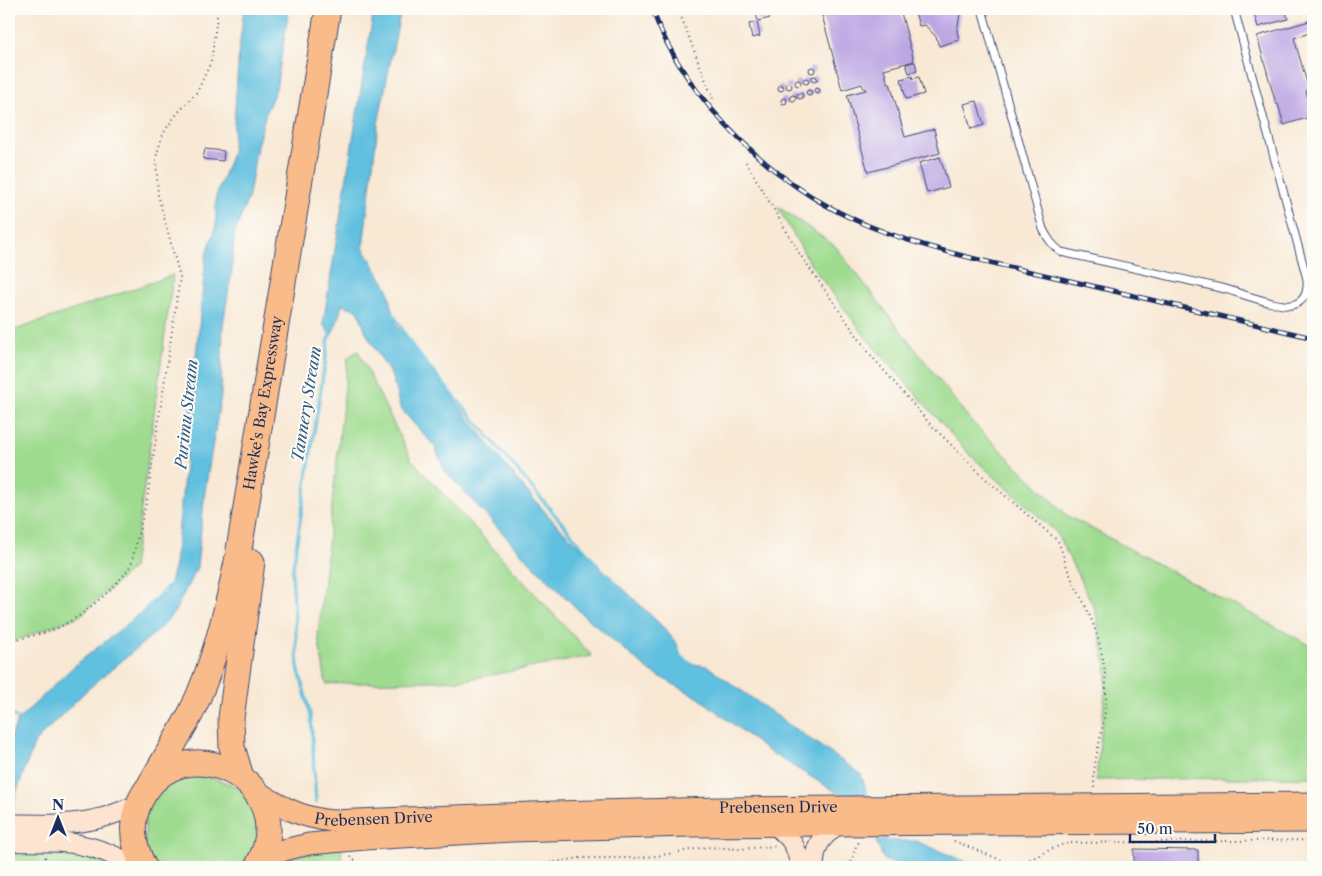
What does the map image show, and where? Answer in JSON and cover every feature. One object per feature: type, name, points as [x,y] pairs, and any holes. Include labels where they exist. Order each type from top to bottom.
[{"type":"highway","name":"Hawke's Bay Expressway","points":[[144,867],[137,854],[132,834],[138,805],[191,712],[204,682],[224,622],[238,562],[328,9]]},
{"type":"highway","name":"Hawke's Bay Expressway","points":[[259,864],[268,827],[259,797],[246,782],[232,746],[231,718],[275,399],[340,9]]},
{"type":"highway","points":[[151,783],[172,769],[194,763],[222,767],[246,782]]},
{"type":"main road","name":"Prebensen Drive","points":[[246,782],[284,808],[317,820],[332,822],[518,813],[690,808],[1313,803]]},
{"type":"main road","points":[[9,824],[87,821],[102,818],[138,805]]},
{"type":"main road","name":"Prebensen Drive","points":[[259,864],[294,847],[309,844],[512,831],[838,824],[1313,822]]},
{"type":"main road","points":[[814,867],[817,846],[827,833],[838,824]]},
{"type":"main road","points":[[774,825],[792,841],[797,852],[799,867]]},
{"type":"main road","points":[[9,842],[53,841],[81,844],[106,851],[136,867]]},
{"type":"lane","points":[[982,9],[1043,229],[1053,246],[1061,252],[1225,289],[1280,304],[1292,305],[1305,296],[1307,279],[1234,9]]},
{"type":"path","points":[[9,642],[44,634],[82,614],[107,593],[131,565],[147,499],[180,277],[158,194],[156,157],[163,134],[175,116],[198,92],[211,62],[218,9]]},
{"type":"path","points":[[678,9],[713,99]]},
{"type":"path","points":[[746,162],[801,256],[869,352],[930,424],[994,486],[1058,540],[1064,552],[1070,575],[1090,615],[1099,644],[1104,670],[1105,720],[1096,755],[1092,805]]},
{"type":"path","points":[[975,850],[1006,862],[1015,863],[1032,860],[1057,845],[1068,843],[1313,840]]},
{"type":"path","points":[[850,867],[856,846],[859,842],[865,841]]},
{"type":"path","points":[[520,867],[581,858],[656,856],[707,847],[739,849],[779,846]]},
{"type":"path","points":[[477,867],[484,867]]},
{"type":"green space","points":[[777,206],[835,246],[971,421],[1068,516],[1313,647],[1313,777],[1096,780],[1107,673],[1095,609],[1056,532],[968,453],[868,340],[811,265]]},
{"type":"green space","points":[[173,275],[133,568],[80,616],[9,643],[9,332]]},
{"type":"green space","points":[[358,351],[411,459],[592,656],[465,680],[326,684],[318,636],[348,357]]},
{"type":"green space","points":[[199,773],[238,787],[254,810],[257,838],[248,864],[245,867],[154,867],[145,852],[145,811],[172,780]]},
{"type":"green space","points":[[341,846],[342,867],[271,867],[280,860]]},
{"type":"green space","points":[[9,848],[83,851],[120,867],[9,867]]},
{"type":"water","points":[[244,9],[289,9],[276,89],[266,112],[257,146],[249,196],[234,235],[232,271],[223,324],[221,395],[205,491],[197,567],[174,613],[154,634],[88,689],[35,742],[15,796],[13,810],[9,810],[9,743],[17,721],[73,667],[167,592],[175,565],[206,256],[216,226],[216,196],[232,153],[239,49]]},
{"type":"water","points":[[374,9],[401,9],[378,124],[363,247],[388,289],[396,325],[517,480],[554,522],[665,629],[677,644],[682,659],[692,664],[707,666],[861,774],[870,803],[856,804],[768,751],[699,698],[651,672],[583,615],[522,554],[445,471],[435,447],[400,408],[392,377],[366,333],[358,310],[342,305],[331,336],[323,324]]},
{"type":"water","points":[[876,841],[916,841],[969,863],[984,867],[902,867],[884,860]]},
{"type":"building","points":[[767,9],[770,18],[758,21],[755,10]]},
{"type":"building","points":[[850,9],[900,9],[914,61],[884,69],[888,84],[890,83],[905,137],[934,129],[940,153],[868,172],[847,95],[866,90],[866,88],[864,89],[862,84],[842,90],[822,15]]},
{"type":"building","points":[[920,9],[958,9],[960,14],[957,31],[959,40],[939,46],[936,37],[925,25],[919,26],[915,12]]},
{"type":"building","points":[[1253,9],[1285,9],[1288,19],[1258,27]]},
{"type":"building","points":[[1313,20],[1313,32],[1294,38],[1309,90],[1306,91],[1309,102],[1313,101],[1313,116],[1284,125],[1278,104],[1276,104],[1257,36]]},
{"type":"building","points":[[757,22],[760,36],[752,38],[749,24]]},
{"type":"building","points":[[915,62],[917,71],[909,73],[906,64]]},
{"type":"building","points":[[812,67],[815,70],[812,73],[809,70]]},
{"type":"building","points":[[814,76],[817,79],[814,82],[811,79]]},
{"type":"building","points":[[912,76],[913,79],[919,77],[924,94],[906,99],[901,79]]},
{"type":"building","points":[[806,78],[809,81],[806,84],[803,81]]},
{"type":"building","points":[[798,80],[801,83],[798,86],[795,83]]},
{"type":"building","points":[[789,83],[792,86],[789,89],[786,86]]},
{"type":"building","points":[[781,85],[784,88],[781,91],[778,88]]},
{"type":"building","points":[[817,88],[820,91],[817,94],[814,91]]},
{"type":"building","points":[[809,90],[812,93],[809,96],[806,93]]},
{"type":"building","points":[[800,93],[803,96],[800,99],[797,96]]},
{"type":"building","points":[[793,95],[796,98],[793,101],[790,98]]},
{"type":"building","points":[[784,98],[787,101],[784,104],[781,101]]},
{"type":"building","points":[[977,101],[984,125],[971,129],[964,104]]},
{"type":"building","points":[[205,149],[224,151],[223,161],[203,159]]},
{"type":"building","points":[[940,157],[949,187],[927,193],[919,163]]},
{"type":"building","points":[[1134,849],[1198,850],[1198,867],[1134,867]]},
{"type":"building","points":[[1308,862],[1313,862],[1313,867],[1308,867]]},
{"type":"waterway","points":[[392,312],[415,350],[596,563]]},
{"type":"waterway","name":"Tannery Stream","points":[[316,803],[311,717],[298,667],[292,573],[330,331]]},
{"type":"waterway","name":"Purimu Stream","points":[[146,608],[172,582]]},
{"type":"waterway","points":[[678,654],[691,664]]},
{"type":"waterway","points":[[9,714],[22,720]]},
{"type":"waterway","points":[[883,836],[889,843]]},
{"type":"waterway","name":"Tannery Stream","points":[[316,867],[317,860]]},
{"type":"railway","points":[[652,9],[667,44],[687,77],[711,109],[769,166],[801,190],[835,210],[869,226],[943,251],[1313,338]]}]
